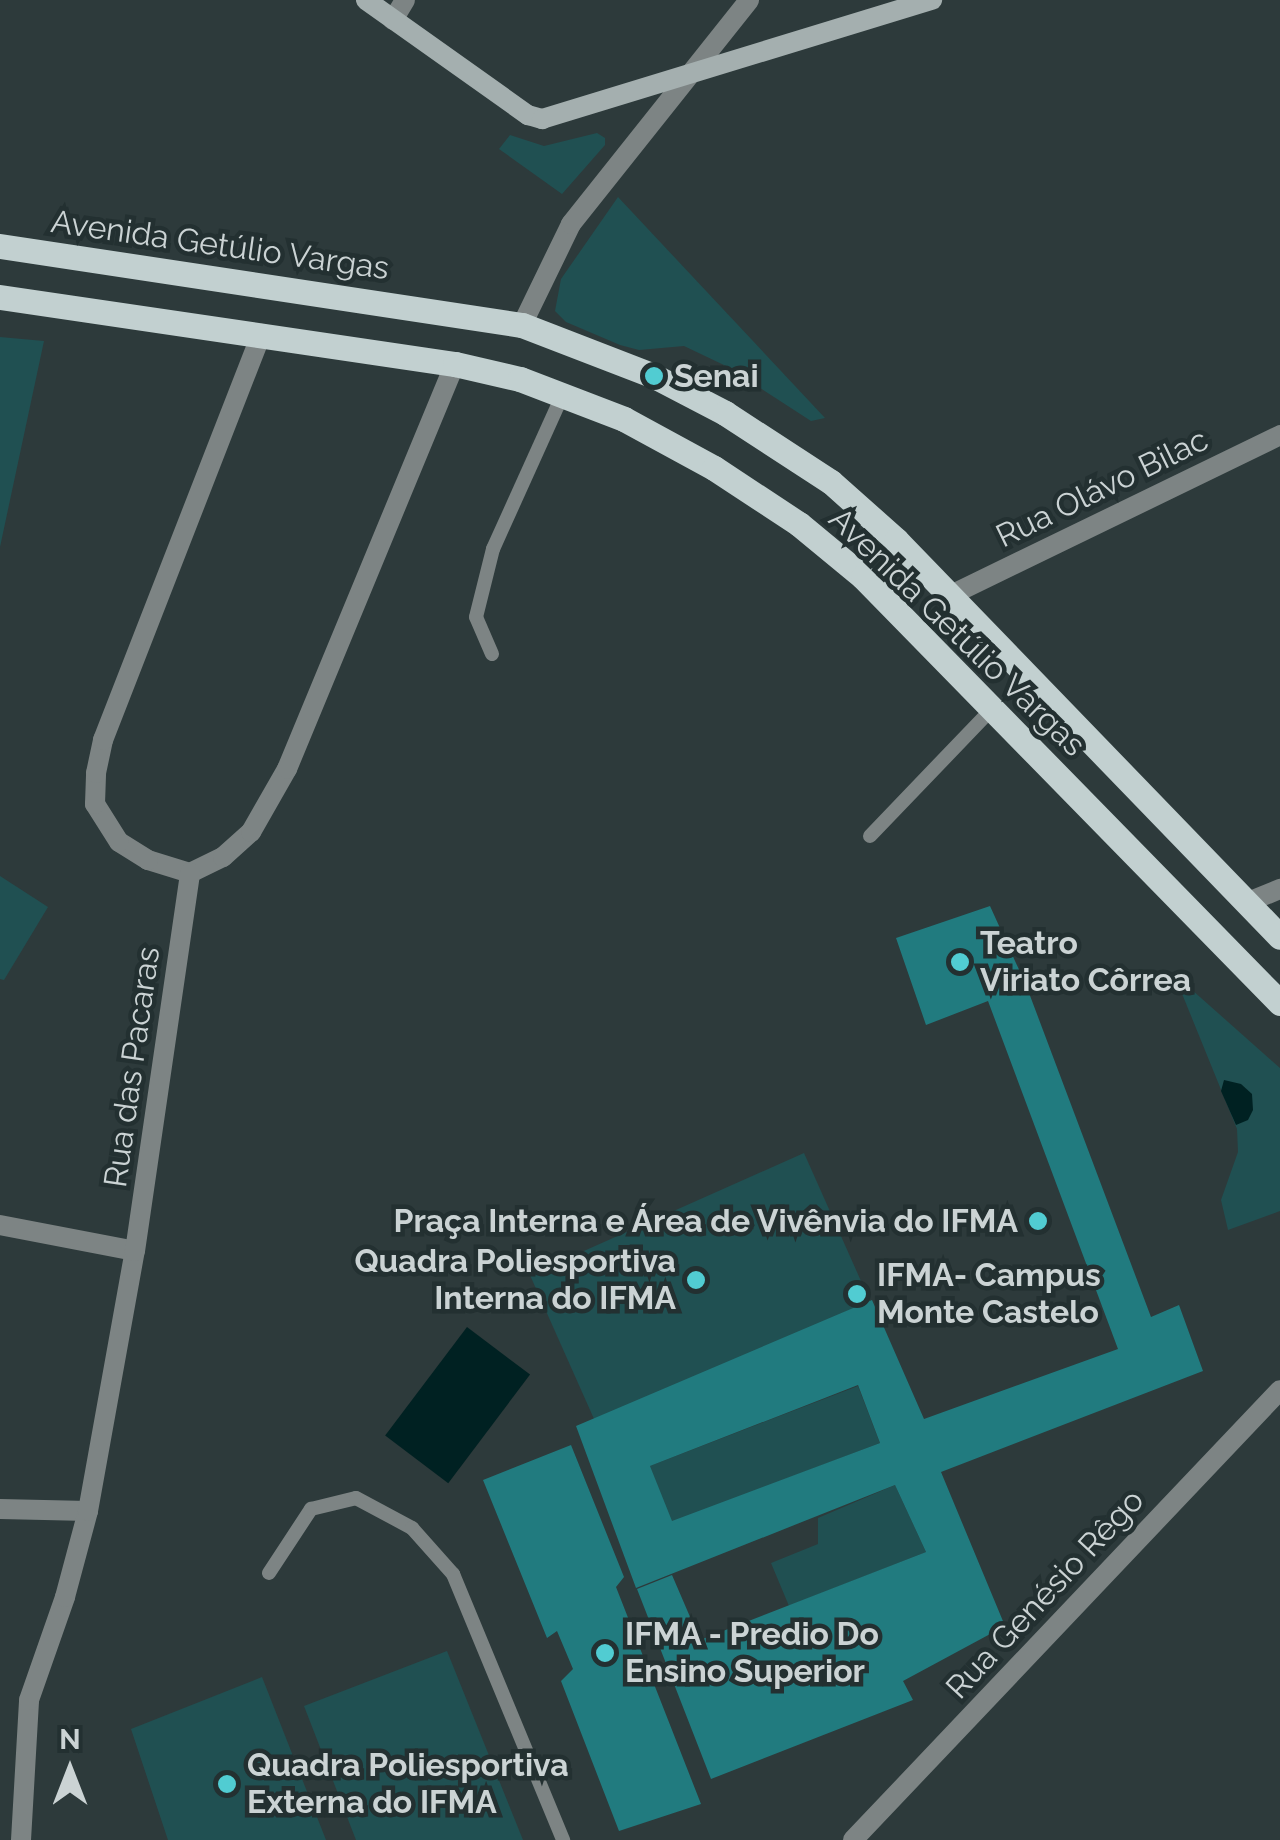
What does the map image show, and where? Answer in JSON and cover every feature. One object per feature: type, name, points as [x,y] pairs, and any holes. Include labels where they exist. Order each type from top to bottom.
[{"type":"main road","name":"Avenida Getúlio Vargas","points":[[0,246],[522,325],[654,376],[725,413],[831,482],[951,595],[1280,937]]},
{"type":"main road","name":"Avenida Getúlio Vargas","points":[[0,297],[456,364],[520,379],[624,420],[699,460],[799,524],[862,577],[1280,1003]]},
{"type":"street","points":[[366,0],[528,115],[542,119],[932,0]]},
{"type":"street","points":[[393,20],[406,0]]},
{"type":"street","points":[[522,325],[548,264],[571,224],[750,0]]},
{"type":"street","points":[[262,334],[103,740],[96,773],[95,804],[120,842],[148,860],[190,873],[223,857],[251,832],[286,769],[456,364]]},
{"type":"street","name":"Rua Olávo Bilac","points":[[951,595],[1280,436]]},
{"type":"street","name":"Rua das Pacaras","points":[[21,1840],[29,1700],[65,1597],[88,1511],[136,1251],[190,873]]},
{"type":"street","points":[[1248,902],[1280,889]]},
{"type":"street","points":[[0,1225],[136,1251]]},
{"type":"street","name":"Rua Genésio Rêgo","points":[[853,1840],[1280,1390]]},
{"type":"street","points":[[0,1510],[88,1511]]},
{"type":"lane","points":[[492,654],[476,617],[493,549],[562,396]]},
{"type":"lane","points":[[870,836],[992,709]]},
{"type":"lane","points":[[270,1573],[310,1509],[356,1498],[412,1528],[453,1574],[563,1840]]},
{"type":"shaded area","points":[[597,133],[605,138],[605,145],[562,194],[499,149],[510,135],[544,146]]},
{"type":"shaded area","points":[[618,197],[825,418],[811,421],[726,366],[684,346],[639,350],[620,345],[566,322],[555,311],[561,279]]},
{"type":"shaded area","points":[[0,337],[44,341],[0,547]]},
{"type":"shaded area","points":[[0,876],[48,907],[4,980],[0,979]]},
{"type":"shaded area","points":[[1174,974],[1280,1068],[1280,1211],[1228,1230],[1221,1200],[1238,1152],[1237,1129]]},
{"type":"shaded area","points":[[1224,1080],[1241,1084],[1252,1094],[1253,1110],[1248,1120],[1236,1125],[1221,1091]]},
{"type":"shaded area","name":"Quadra Poliesportiva Interna do IFMA","points":[[804,1153],[870,1301],[596,1423],[530,1275]]},
{"type":"shaded area","points":[[467,1327],[530,1375],[448,1483],[385,1436]]},
{"type":"shaded area","points":[[858,1386],[880,1443],[672,1523],[650,1466]]},
{"type":"shaded area","points":[[895,1485],[926,1552],[789,1606],[771,1563],[818,1544],[818,1518]]},
{"type":"shaded area","points":[[447,1651],[523,1840],[356,1840],[304,1706]]},
{"type":"shaded area","name":"Quadra Poliesportiva Externa do IFMA","points":[[262,1677],[326,1840],[168,1840],[131,1729]]},
{"type":"building","points":[[990,906],[1026,985],[1151,1317],[1179,1305],[1203,1371],[941,1472],[1005,1626],[903,1681],[913,1700],[711,1779],[637,1589],[672,1575],[700,1640],[926,1552],[895,1485],[636,1588],[576,1426],[872,1300],[924,1419],[1118,1349],[988,1001],[926,1025],[896,938]],"holes":[[[858,1385],[880,1443],[672,1521],[650,1466]]]},
{"type":"building","name":"IFMA - Predio Do Ensino Superior","points":[[571,1445],[624,1577],[616,1587],[701,1804],[619,1831],[561,1681],[573,1669],[557,1631],[547,1638],[483,1480]]},
{"type":"place","name":"Senai","points":[[654,376]]},
{"type":"place","name":"Teatro Viriato Côrrea","points":[[960,962]]},
{"type":"place","name":"Praça Interna e Área de Vivênvia do IFMA","points":[[1038,1221]]},
{"type":"place","name":"Quadra Poliesportiva Interna do IFMA","points":[[696,1280]]},
{"type":"place","name":"IFMA- Campus Monte Castelo","points":[[857,1294]]},
{"type":"place","name":"IFMA - Predio Do Ensino Superior","points":[[605,1653]]},
{"type":"place","name":"Quadra Poliesportiva Externa do IFMA","points":[[227,1784]]}]
